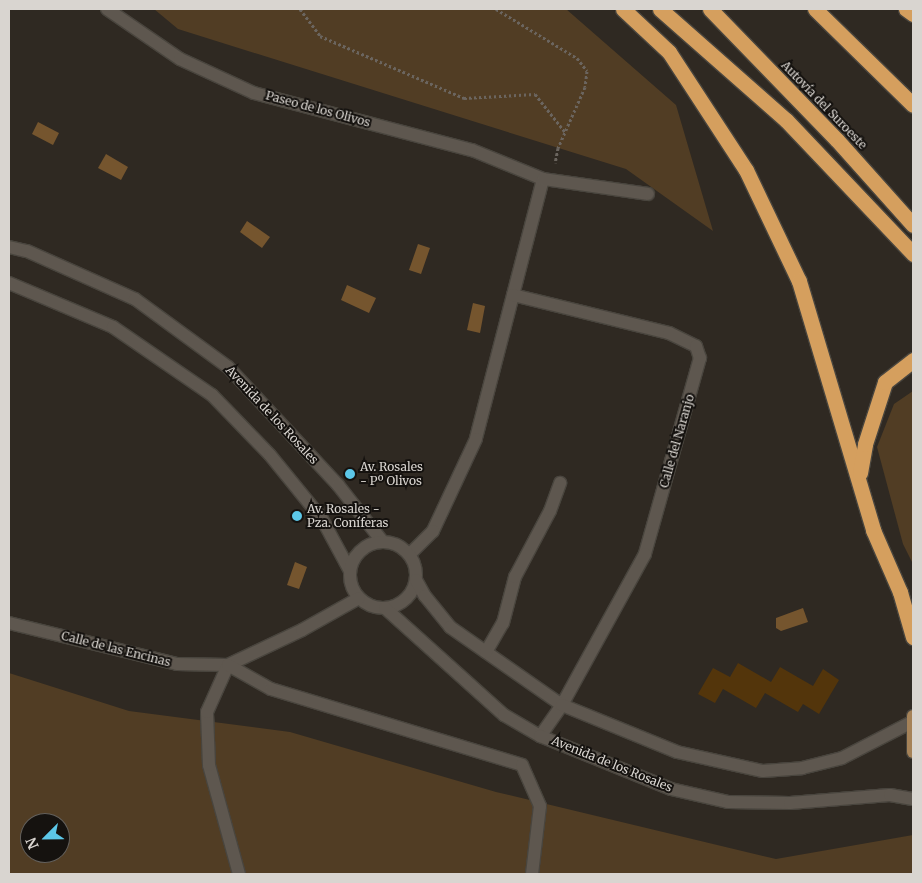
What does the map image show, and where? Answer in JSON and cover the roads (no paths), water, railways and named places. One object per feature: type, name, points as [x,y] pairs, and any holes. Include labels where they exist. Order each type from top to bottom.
[{"type":"highway","points":[[623,9],[669,52],[746,170],[799,281],[859,477],[873,530],[900,592],[913,637]]},
{"type":"highway","points":[[660,9],[786,120],[913,254]]},
{"type":"highway","name":"Autovía del Suroeste","points":[[710,9],[837,140],[913,225]]},
{"type":"highway","points":[[815,9],[913,105]]},
{"type":"highway","points":[[906,9],[913,14]]},
{"type":"highway","points":[[859,477],[865,444],[885,382],[913,360]]},
{"type":"highway","points":[[900,592],[913,600]]},
{"type":"main road","points":[[913,719],[913,752]]},
{"type":"street","name":"Paseo de los Olivos","points":[[107,9],[180,59],[254,93],[472,150],[543,179],[648,194]]},
{"type":"street","points":[[410,554],[433,531],[476,439],[543,179]]},
{"type":"street","name":"Avenida de los Rosales","points":[[9,247],[27,251],[135,299],[228,367],[338,485],[382,541]]},
{"type":"street","points":[[9,283],[113,326],[212,395],[270,455],[322,519],[350,571]]},
{"type":"street","name":"Calle del Naranjo","points":[[513,295],[669,333],[696,346],[700,358],[645,554],[562,705],[540,736]]},
{"type":"street","points":[[486,652],[503,623],[515,577],[550,511],[560,484]]},
{"type":"street","points":[[382,541],[402,546],[410,554],[416,568],[416,580],[412,593],[404,602],[385,608],[368,605],[359,598],[351,583],[350,571],[355,556],[363,548],[382,541]]},
{"type":"street","points":[[416,580],[425,596],[450,627],[562,705],[676,752],[763,770],[802,768],[842,758],[913,719]]},
{"type":"street","name":"Calle de las Encinas","points":[[9,623],[178,664],[228,665],[302,630],[359,598]]},
{"type":"street","name":"Avenida de los Rosales","points":[[385,608],[504,716],[540,736],[672,789],[728,802],[790,803],[890,795],[913,799]]},
{"type":"street","points":[[239,874],[209,765],[207,712],[228,665],[271,689],[522,765],[540,806],[532,874]]},
{"type":"place","name":"Av. Rosales - Pº Olivos","points":[[350,474]]},
{"type":"place","name":"Av. Rosales - Pza. Coníferas","points":[[297,516]]}]
